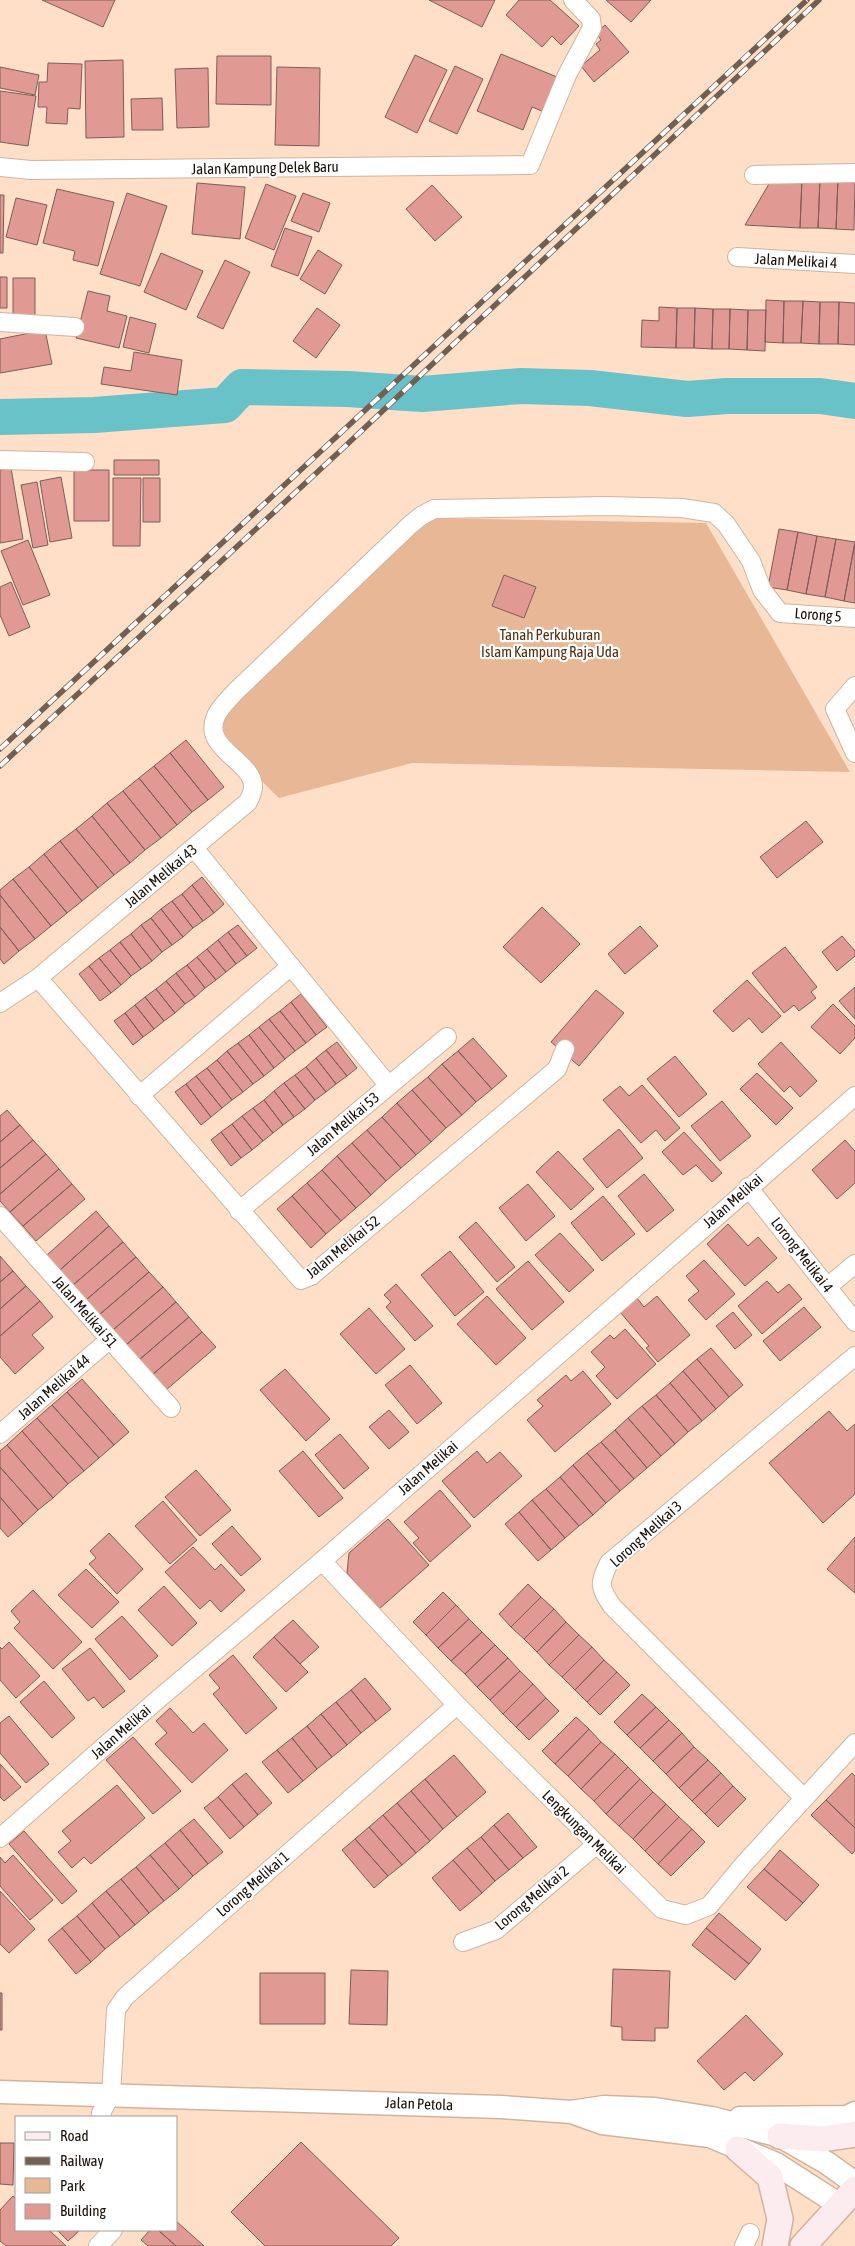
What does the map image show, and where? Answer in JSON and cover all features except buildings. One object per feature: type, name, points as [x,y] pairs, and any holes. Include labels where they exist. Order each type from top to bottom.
[{"type":"main road","points":[[780,2136],[823,2139],[855,2134]]},
{"type":"main road","points":[[738,2149],[770,2177],[780,2219],[776,2246]]},
{"type":"main road","points":[[803,2246],[850,2203]]},
{"type":"street","name":"Jalan Kampung Delek Baru","points":[[0,168],[40,170],[530,165],[567,75],[592,28],[591,19],[573,0]]},
{"type":"street","points":[[754,174],[855,172]]},
{"type":"street","name":"Jalan Melikai 4","points":[[737,257],[855,264]]},
{"type":"street","points":[[0,322],[75,327]]},
{"type":"street","points":[[0,460],[85,462]]},
{"type":"street","name":"Lorong 5","points":[[213,725],[216,714],[235,692],[410,525],[434,509],[606,506],[682,508],[714,513],[726,524],[751,561],[762,590],[780,613],[855,618]]},
{"type":"street","points":[[855,686],[835,709],[855,753]]},
{"type":"street","name":"Jalan Melikai 43","points":[[0,1003],[38,978],[248,802],[253,787],[249,775],[215,737],[213,725]]},
{"type":"street","points":[[194,848],[389,1086]]},
{"type":"street","points":[[139,1096],[291,966]]},
{"type":"street","name":"Jalan Melikai 52","points":[[38,978],[300,1280],[311,1276],[556,1069],[565,1049]]},
{"type":"street","name":"Jalan Melikai 53","points":[[239,1211],[447,1037]]},
{"type":"street","name":"Jalan Melikai","points":[[0,1838],[156,1701],[322,1561],[748,1187],[855,1096]]},
{"type":"street","name":"Lorong Melikai 4","points":[[748,1187],[855,1322]]},
{"type":"street","name":"Jalan Melikai 51","points":[[0,1216],[171,1408]]},
{"type":"street","points":[[827,1287],[855,1264]]},
{"type":"street","name":"Jalan Melikai 44","points":[[0,1434],[109,1340]]},
{"type":"street","name":"Lorong Melikai 3","points":[[804,1798],[612,1606],[602,1592],[603,1576],[609,1563],[855,1356]]},
{"type":"street","name":"Lengkungan Melikai","points":[[322,1561],[457,1705],[662,1909],[686,1915],[709,1906],[855,1743]]},
{"type":"street","name":"Lorong Melikai 1","points":[[102,2116],[101,2113],[111,2095],[116,2010],[125,1997],[457,1705]]},
{"type":"street","name":"Lorong Melikai 2","points":[[463,1942],[496,1930],[596,1844]]},
{"type":"street","name":"Jalan Petola","points":[[0,2092],[501,2107],[571,2112],[604,2107],[655,2109],[712,2118],[780,2136],[827,2163],[855,2183]]},
{"type":"street","points":[[571,2112],[602,2123],[710,2136],[776,2164],[850,2203]]},
{"type":"street","points":[[712,2118],[846,2117],[855,2113]]},
{"type":"street","points":[[98,2246],[111,2231]]},
{"type":"green space","name":"Tanah Perkuburan Islam Kampung Raja Uda","points":[[432,518],[706,523],[850,772],[412,763],[279,798],[233,753],[221,730],[227,710],[415,527]]},
{"type":"waterway","points":[[0,417],[94,415],[225,405],[242,387],[348,389],[422,394],[521,386],[590,388],[687,399],[727,396],[820,396],[855,401]]},
{"type":"railway","points":[[0,749],[807,0]]},
{"type":"railway","points":[[0,766],[339,452],[819,0]]}]
